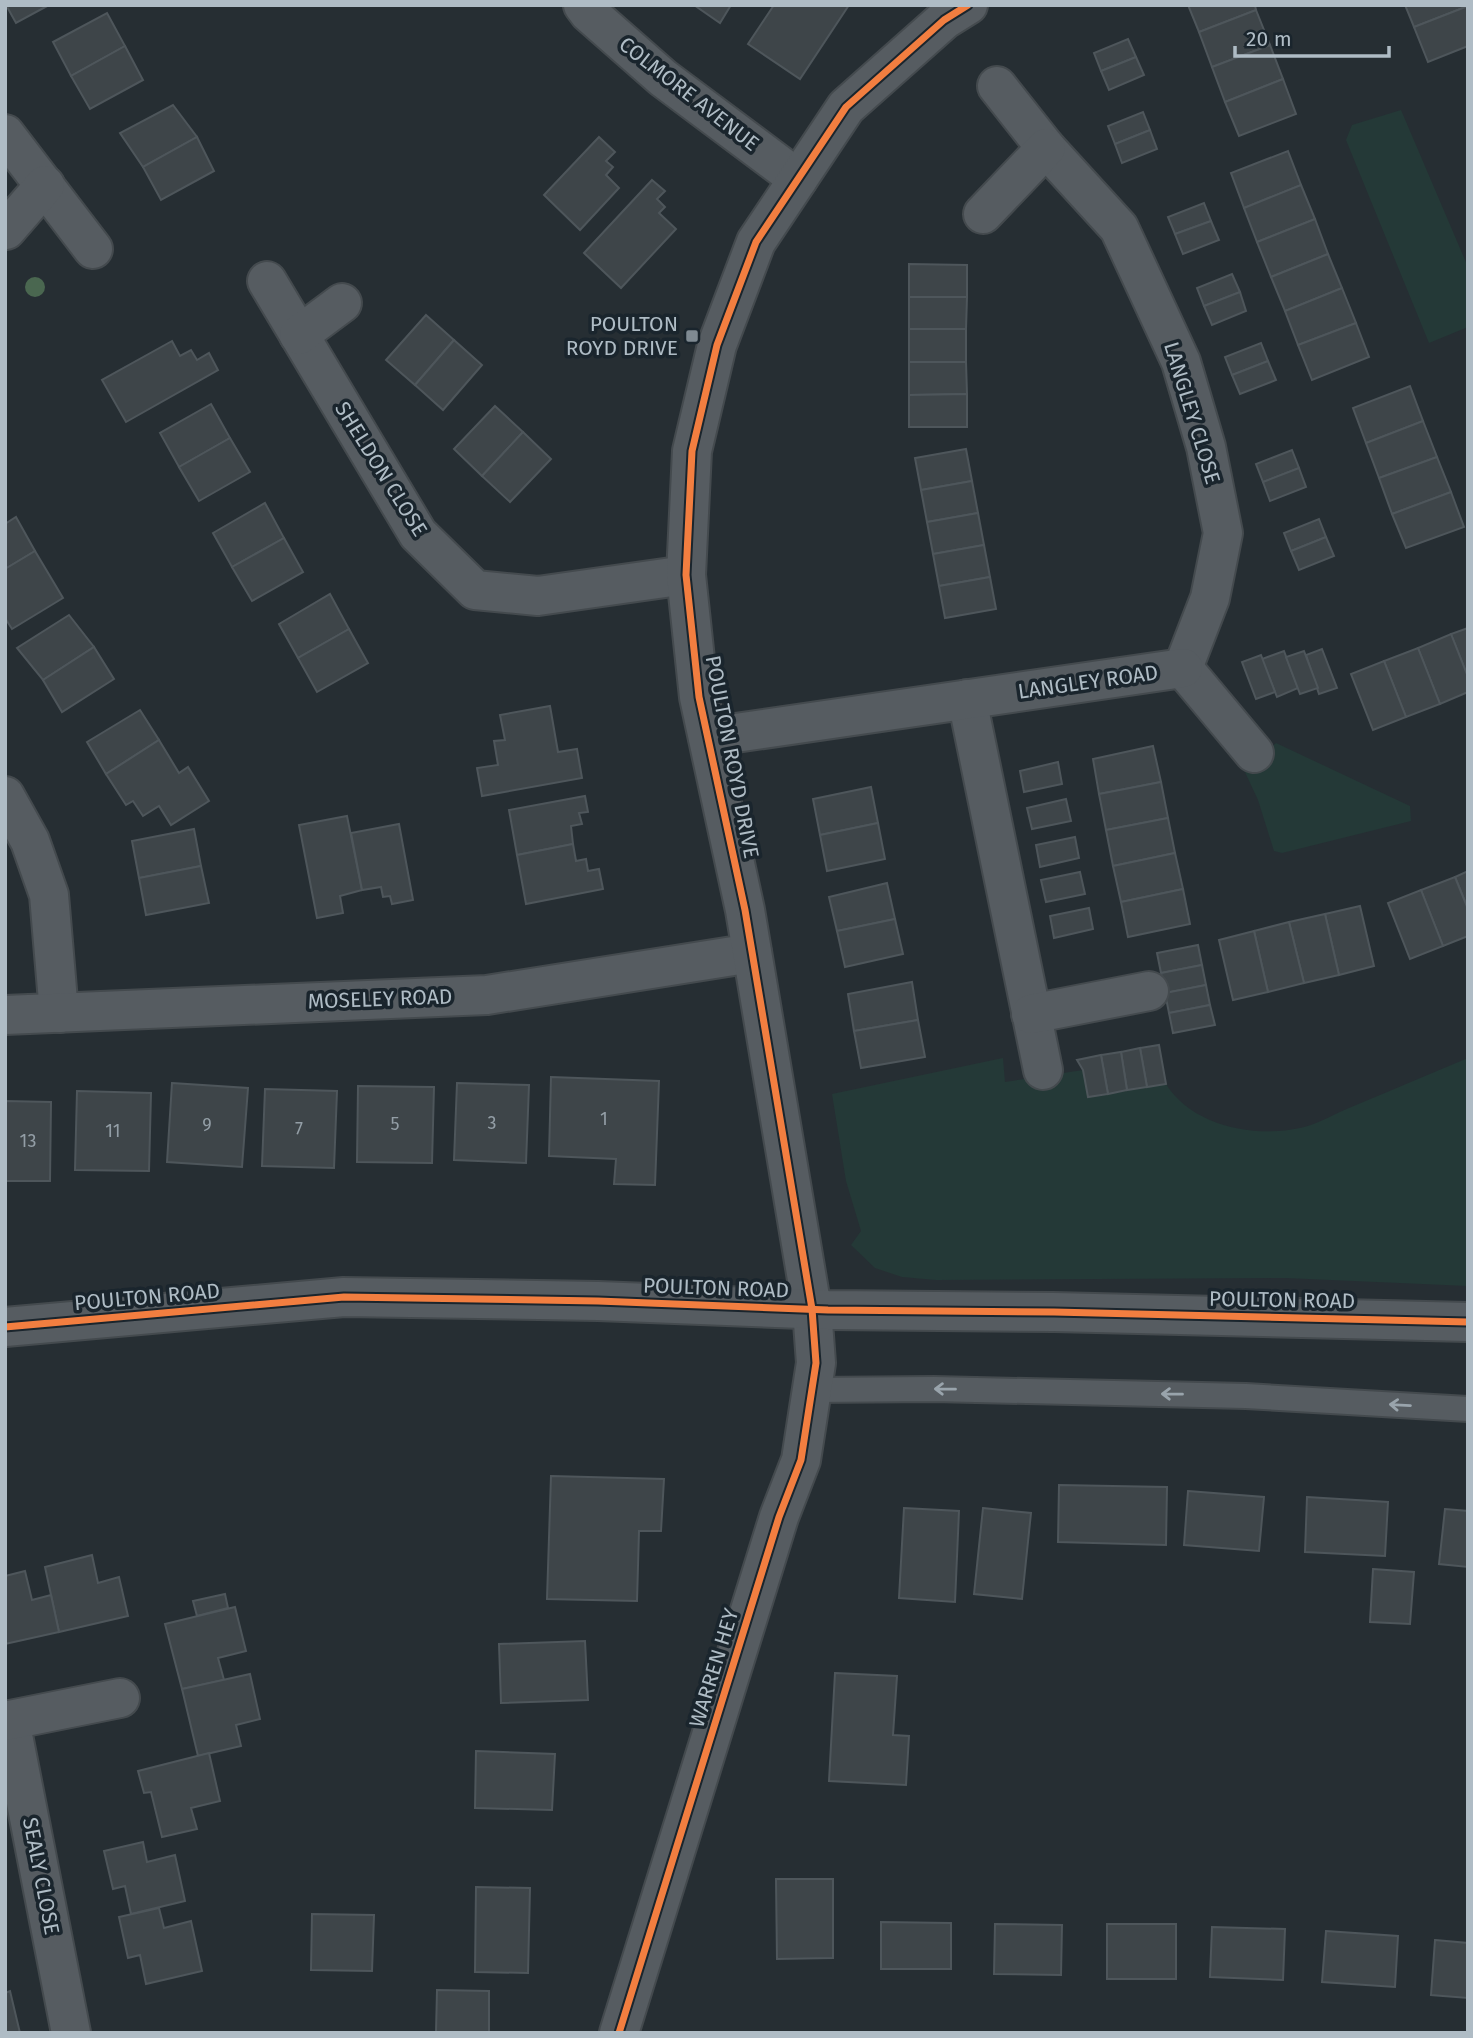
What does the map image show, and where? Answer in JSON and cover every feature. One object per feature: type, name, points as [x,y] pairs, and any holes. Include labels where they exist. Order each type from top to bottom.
[{"type":"street","name":"COLMORE AVENUE","points":[[583,5],[663,78],[798,179]]},
{"type":"street","name":"POULTON ROYD DRIVE","points":[[813,1309],[752,953],[699,697],[686,575],[692,451],[717,345],[757,242],[846,107],[944,20],[968,5]]},
{"type":"street","name":"LANGLEY CLOSE","points":[[997,86],[1046,148],[1119,228],[1181,362],[1206,447],[1223,533],[1210,598],[1183,668]]},
{"type":"street","points":[[5,134],[93,248]]},
{"type":"street","points":[[983,214],[1046,148]]},
{"type":"street","points":[[6,230],[45,186]]},
{"type":"street","name":"SHELDON CLOSE","points":[[267,281],[418,534],[475,590],[538,596],[686,575]]},
{"type":"street","points":[[299,335],[342,303]]},
{"type":"street","name":"LANGLEY ROAD","points":[[708,737],[1183,668],[1254,752]]},
{"type":"street","points":[[967,699],[1042,1070]]},
{"type":"street","points":[[5,796],[30,841],[49,895],[59,1013]]},
{"type":"street","name":"MOSELEY ROAD","points":[[5,1015],[486,995],[752,953]]},
{"type":"street","points":[[1031,1014],[1149,991]]},
{"type":"street","name":"POULTON ROAD","points":[[5,1327],[344,1297],[1468,1322]]},
{"type":"street","name":"WARREN HEY","points":[[619,2033],[779,1517],[801,1460],[816,1363],[813,1309]]},
{"type":"street","name":"SEALY CLOSE","points":[[71,2033],[8,1720],[120,1698]]},
{"type":"lane","points":[[811,1390],[934,1389],[1246,1396],[1468,1409]]},
{"type":"green space","points":[[1401,110],[1468,267],[1468,327],[1429,343],[1346,140],[1352,125]]},
{"type":"green space","points":[[1276,743],[1410,806],[1411,821],[1282,853],[1274,851],[1258,800],[1244,770]]},
{"type":"green space","points":[[1003,1058],[1005,1082],[1083,1070],[1089,1097],[1166,1084],[1191,1110],[1208,1119],[1244,1130],[1282,1131],[1312,1124],[1468,1058],[1468,1286],[1285,1278],[936,1280],[902,1277],[875,1268],[851,1245],[861,1231],[846,1181],[832,1094]]},
{"type":"building","points":[[6,5],[49,5],[16,23]]},
{"type":"building","points":[[694,5],[731,5],[720,23]]},
{"type":"building","points":[[774,5],[849,5],[800,79],[748,44]]},
{"type":"building","points":[[1188,5],[1255,5],[1256,10],[1199,32]]},
{"type":"building","points":[[1405,5],[1468,5],[1468,6],[1414,27]]},
{"type":"building","points":[[1468,6],[1468,46],[1428,62],[1414,27]]},
{"type":"building","points":[[1256,10],[1270,45],[1212,67],[1199,32]]},
{"type":"building","points":[[107,13],[125,46],[71,76],[53,42]]},
{"type":"building","points":[[1128,39],[1136,57],[1101,71],[1094,53]]},
{"type":"building","points":[[1270,45],[1283,79],[1225,102],[1212,67]]},
{"type":"building","points":[[125,46],[143,80],[90,109],[71,76]]},
{"type":"building","points":[[1136,57],[1144,75],[1109,90],[1101,71]]},
{"type":"building","points":[[1283,79],[1296,114],[1239,136],[1225,102]]},
{"type":"building","points":[[173,105],[197,137],[143,167],[120,133]]},
{"type":"building","points":[[1143,112],[1150,130],[1115,144],[1108,126]]},
{"type":"building","points":[[1150,130],[1157,149],[1122,163],[1115,144]]},
{"type":"building","points":[[197,137],[214,171],[161,200],[143,167]]},
{"type":"building","points":[[599,137],[615,152],[606,161],[613,167],[606,175],[619,188],[580,230],[544,195]]},
{"type":"building","points":[[1288,151],[1301,185],[1244,208],[1231,173]]},
{"type":"building","points":[[652,180],[665,191],[657,199],[665,207],[659,213],[676,229],[621,288],[584,253]]},
{"type":"building","points":[[1301,185],[1315,219],[1257,242],[1244,208]]},
{"type":"building","points":[[1204,203],[1211,221],[1175,234],[1168,217]]},
{"type":"building","points":[[1315,219],[1328,254],[1271,277],[1257,242]]},
{"type":"building","points":[[1211,221],[1219,240],[1183,254],[1175,234]]},
{"type":"building","points":[[1328,254],[1342,288],[1285,311],[1271,277]]},
{"type":"building","points":[[909,264],[967,265],[967,297],[909,297]]},
{"type":"building","points":[[1232,274],[1240,292],[1204,306],[1197,288]]},
{"type":"building","points":[[1342,288],[1356,323],[1298,345],[1285,311]]},
{"type":"building","points":[[1240,292],[1246,311],[1212,325],[1204,306]]},
{"type":"building","points":[[909,297],[967,297],[966,329],[909,329]]},
{"type":"building","points":[[426,315],[454,340],[415,385],[386,360]]},
{"type":"building","points":[[1356,323],[1369,357],[1312,380],[1298,345]]},
{"type":"building","points":[[909,329],[966,329],[966,362],[909,362]]},
{"type":"building","points":[[454,340],[482,365],[443,410],[415,385]]},
{"type":"building","points":[[172,341],[180,356],[191,350],[197,360],[209,353],[218,370],[126,422],[102,380]]},
{"type":"building","points":[[1261,343],[1268,361],[1232,375],[1225,357]]},
{"type":"building","points":[[1268,361],[1276,380],[1240,394],[1232,375]]},
{"type":"building","points":[[909,362],[966,362],[967,394],[909,395]]},
{"type":"building","points":[[1410,386],[1423,421],[1366,443],[1353,408]]},
{"type":"building","points":[[967,394],[967,427],[909,427],[909,395]]},
{"type":"building","points":[[211,404],[230,438],[179,467],[160,433]]},
{"type":"building","points":[[495,406],[523,432],[482,476],[454,449]]},
{"type":"building","points":[[1423,421],[1437,457],[1379,478],[1366,443]]},
{"type":"building","points":[[523,432],[551,459],[510,502],[482,476]]},
{"type":"building","points":[[230,438],[250,472],[199,501],[179,467]]},
{"type":"building","points":[[966,449],[972,481],[921,490],[915,458]]},
{"type":"building","points":[[1292,450],[1299,468],[1263,482],[1256,464]]},
{"type":"building","points":[[1437,457],[1451,492],[1392,514],[1379,478]]},
{"type":"building","points":[[1299,468],[1306,487],[1270,501],[1263,482]]},
{"type":"building","points":[[972,481],[978,513],[927,522],[921,490]]},
{"type":"building","points":[[1451,492],[1464,527],[1406,548],[1392,514]]},
{"type":"building","points":[[265,503],[284,538],[232,567],[213,533]]},
{"type":"building","points":[[978,513],[984,545],[933,554],[927,522]]},
{"type":"building","points":[[16,517],[35,551],[5,569],[5,524]]},
{"type":"building","points":[[1319,519],[1326,537],[1291,551],[1284,533]]},
{"type":"building","points":[[1326,537],[1334,556],[1299,570],[1291,551]]},
{"type":"building","points":[[284,538],[303,572],[252,601],[232,567]]},
{"type":"building","points":[[984,545],[990,577],[939,586],[933,554]]},
{"type":"building","points":[[35,551],[63,598],[12,629],[5,618],[5,569]]},
{"type":"building","points":[[990,577],[996,609],[945,618],[939,586]]},
{"type":"building","points":[[330,594],[349,629],[298,658],[279,624]]},
{"type":"building","points":[[69,615],[94,647],[43,680],[17,648]]},
{"type":"building","points":[[1468,628],[1468,677],[1451,634]]},
{"type":"building","points":[[349,629],[368,663],[317,692],[298,658]]},
{"type":"building","points":[[1451,634],[1468,677],[1468,692],[1440,704],[1418,648]]},
{"type":"building","points":[[94,647],[114,679],[62,712],[43,680]]},
{"type":"building","points":[[1418,648],[1440,704],[1406,717],[1384,661]]},
{"type":"building","points":[[1322,649],[1337,688],[1319,694],[1306,655]]},
{"type":"building","points":[[1284,651],[1298,688],[1277,697],[1262,659]]},
{"type":"building","points":[[1304,651],[1318,688],[1300,694],[1286,657]]},
{"type":"building","points":[[1261,655],[1275,692],[1256,699],[1242,662]]},
{"type":"building","points":[[1384,661],[1406,717],[1373,730],[1351,674]]},
{"type":"building","points":[[550,706],[558,752],[577,749],[582,778],[482,796],[477,768],[498,765],[494,741],[505,740],[500,715]]},
{"type":"building","points":[[140,710],[159,740],[106,774],[87,742]]},
{"type":"building","points":[[159,740],[179,773],[188,767],[209,801],[171,825],[159,806],[143,816],[133,801],[126,805],[106,774]]},
{"type":"building","points":[[1153,746],[1161,782],[1099,794],[1093,759]]},
{"type":"building","points":[[1058,762],[1062,784],[1024,792],[1020,771]]},
{"type":"building","points":[[1161,782],[1168,818],[1106,830],[1099,794]]},
{"type":"building","points":[[871,787],[878,823],[820,835],[813,799]]},
{"type":"building","points":[[585,796],[588,812],[579,813],[582,824],[571,826],[573,844],[517,855],[509,810]]},
{"type":"building","points":[[1066,799],[1071,821],[1032,829],[1027,808]]},
{"type":"building","points":[[347,816],[362,890],[340,896],[343,913],[317,918],[299,825]]},
{"type":"building","points":[[1168,818],[1175,853],[1113,866],[1106,830]]},
{"type":"building","points":[[878,823],[885,859],[827,871],[820,835]]},
{"type":"building","points":[[399,824],[413,900],[392,904],[390,896],[383,897],[381,887],[362,890],[351,833]]},
{"type":"building","points":[[194,829],[201,866],[139,878],[132,841]]},
{"type":"building","points":[[1075,837],[1079,858],[1040,867],[1036,845]]},
{"type":"building","points":[[573,844],[576,861],[586,859],[588,871],[599,869],[603,889],[526,904],[517,855]]},
{"type":"building","points":[[1175,853],[1183,889],[1121,902],[1113,866]]},
{"type":"building","points":[[201,866],[209,903],[146,915],[139,878]]},
{"type":"building","points":[[1468,871],[1468,909],[1455,877]]},
{"type":"building","points":[[1080,872],[1085,894],[1046,902],[1041,880]]},
{"type":"building","points":[[1455,877],[1468,909],[1468,936],[1443,946],[1421,890]]},
{"type":"building","points":[[887,883],[895,919],[837,931],[829,897]]},
{"type":"building","points":[[1183,889],[1190,924],[1128,937],[1121,902]]},
{"type":"building","points":[[1421,890],[1443,946],[1410,959],[1388,903]]},
{"type":"building","points":[[1360,906],[1374,966],[1339,975],[1325,914]]},
{"type":"building","points":[[1089,908],[1093,929],[1054,938],[1050,916]]},
{"type":"building","points":[[1325,914],[1339,975],[1304,983],[1289,922]]},
{"type":"building","points":[[895,919],[903,954],[845,967],[837,931]]},
{"type":"building","points":[[1289,922],[1304,983],[1268,992],[1254,931]]},
{"type":"building","points":[[1254,931],[1268,992],[1233,1000],[1219,940]]},
{"type":"building","points":[[1198,945],[1202,965],[1161,973],[1157,953]]},
{"type":"building","points":[[1202,965],[1206,985],[1165,993],[1161,973]]},
{"type":"building","points":[[912,982],[918,1020],[854,1031],[848,994]]},
{"type":"building","points":[[1206,985],[1210,1005],[1169,1013],[1165,993]]},
{"type":"building","points":[[1210,1005],[1215,1025],[1173,1033],[1169,1013]]},
{"type":"building","points":[[918,1020],[925,1057],[861,1068],[854,1031]]},
{"type":"building","points":[[1159,1045],[1166,1084],[1147,1087],[1140,1048]]},
{"type":"building","points":[[1140,1048],[1147,1087],[1127,1090],[1121,1052]]},
{"type":"building","points":[[1121,1052],[1127,1090],[1108,1094],[1101,1055]]},
{"type":"building","points":[[1101,1055],[1108,1094],[1088,1097],[1083,1070],[1077,1060]]},
{"type":"building","points":[[551,1077],[659,1081],[655,1185],[614,1184],[616,1159],[549,1156]]},
{"type":"building","points":[[172,1083],[248,1088],[242,1167],[167,1162]]},
{"type":"building","points":[[457,1083],[529,1085],[526,1163],[454,1160]]},
{"type":"building","points":[[358,1086],[434,1087],[432,1163],[357,1162]]},
{"type":"building","points":[[265,1089],[337,1091],[334,1168],[262,1166]]},
{"type":"building","points":[[77,1091],[151,1093],[149,1171],[75,1170]]},
{"type":"building","points":[[5,1101],[51,1102],[50,1181],[5,1181]]},
{"type":"building","points":[[551,1476],[664,1479],[661,1531],[639,1531],[637,1601],[547,1599]]},
{"type":"building","points":[[1059,1485],[1167,1487],[1166,1545],[1058,1542]]},
{"type":"building","points":[[1188,1491],[1264,1497],[1259,1551],[1184,1545]]},
{"type":"building","points":[[1307,1497],[1388,1502],[1385,1556],[1305,1552]]},
{"type":"building","points":[[904,1508],[959,1511],[955,1602],[899,1598]]},
{"type":"building","points":[[983,1508],[1031,1513],[1022,1599],[974,1594]]},
{"type":"building","points":[[1445,1509],[1468,1511],[1468,1567],[1439,1564]]},
{"type":"building","points":[[92,1555],[98,1583],[119,1577],[128,1616],[59,1632],[45,1567]]},
{"type":"building","points":[[1373,1569],[1414,1572],[1410,1624],[1370,1622]]},
{"type":"building","points":[[25,1571],[32,1600],[51,1595],[59,1632],[5,1644],[5,1576]]},
{"type":"building","points":[[225,1594],[228,1608],[197,1616],[193,1601]]},
{"type":"building","points":[[235,1607],[246,1651],[218,1658],[224,1680],[182,1689],[165,1624]]},
{"type":"building","points":[[585,1641],[588,1700],[501,1703],[499,1644]]},
{"type":"building","points":[[835,1673],[897,1676],[893,1735],[909,1736],[906,1785],[829,1781]]},
{"type":"building","points":[[250,1674],[260,1719],[236,1725],[241,1746],[198,1756],[182,1689]]},
{"type":"building","points":[[476,1751],[555,1754],[552,1810],[475,1808]]},
{"type":"building","points":[[209,1753],[220,1801],[191,1808],[197,1829],[162,1837],[151,1792],[144,1793],[138,1771]]},
{"type":"building","points":[[143,1842],[147,1862],[175,1855],[185,1901],[131,1914],[125,1886],[113,1889],[104,1851]]},
{"type":"building","points":[[776,1879],[833,1879],[833,1958],[777,1959]]},
{"type":"building","points":[[476,1887],[530,1888],[528,1973],[475,1972]]},
{"type":"building","points":[[159,1908],[164,1928],[191,1921],[202,1971],[146,1984],[140,1955],[128,1958],[119,1917]]},
{"type":"building","points":[[312,1914],[374,1915],[372,1971],[311,1970]]},
{"type":"building","points":[[881,1922],[951,1923],[951,1969],[881,1969]]},
{"type":"building","points":[[995,1924],[1062,1925],[1061,1975],[994,1974]]},
{"type":"building","points":[[1107,1924],[1176,1924],[1176,1979],[1107,1979]]},
{"type":"building","points":[[1212,1927],[1285,1929],[1283,1980],[1210,1977]]},
{"type":"building","points":[[1326,1931],[1398,1936],[1395,1987],[1322,1982]]},
{"type":"building","points":[[1435,1940],[1468,1943],[1468,1998],[1431,1995]]},
{"type":"building","points":[[437,1990],[489,1991],[489,2033],[436,2033]]},
{"type":"building","points":[[10,1991],[20,2033],[5,2033],[5,1993]]},
{"type":"cycle path","points":[[619,2033],[779,1517],[801,1460],[816,1363],[812,1309],[745,910],[699,697],[686,575],[692,451],[717,345],[756,242],[846,107],[944,20],[968,5]]},
{"type":"cycle path","points":[[5,1327],[344,1297],[598,1301],[828,1310],[1054,1312],[1468,1322]]},
{"type":"place","name":"POULTON ROYD DRIVE","points":[[692,336]]}]
